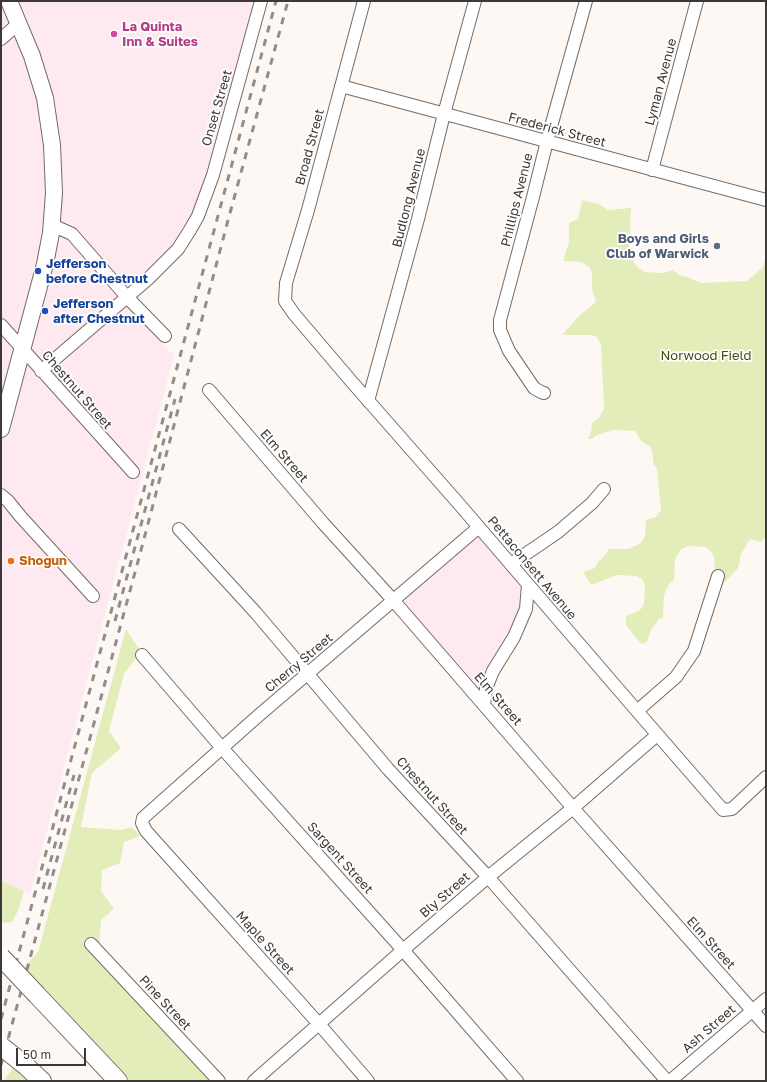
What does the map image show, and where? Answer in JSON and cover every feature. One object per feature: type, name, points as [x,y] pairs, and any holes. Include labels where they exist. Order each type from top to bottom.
[{"type":"highway","points":[[1,957],[118,1081]]},
{"type":"highway","points":[[1,1046],[42,1081]]},
{"type":"main road","points":[[1,429],[45,264],[52,225],[54,174],[48,114],[41,84],[32,56],[9,1]]},
{"type":"street","name":"Onset Street","points":[[41,371],[148,279],[178,249],[195,220],[213,175],[261,1]]},
{"type":"street","name":"Broad Street","points":[[286,301],[286,283],[308,210],[364,1]]},
{"type":"street","name":"Budlong Avenue","points":[[368,401],[418,219],[444,114],[475,1]]},
{"type":"street","name":"Phillips Avenue","points":[[544,393],[534,388],[509,351],[500,330],[500,320],[534,197],[547,141],[586,1]]},
{"type":"street","name":"Lyman Avenue","points":[[652,170],[697,1]]},
{"type":"street","points":[[1,39],[19,23]]},
{"type":"street","name":"Frederick Street","points":[[341,86],[766,200]]},
{"type":"street","points":[[52,225],[72,234],[127,297],[165,336]]},
{"type":"street","name":"Pettaconsett Avenue","points":[[286,301],[294,314],[368,401],[479,527],[723,810],[732,809],[766,777]]},
{"type":"street","name":"Chestnut Street","points":[[1,325],[133,472]]},
{"type":"street","name":"Elm Street","points":[[209,390],[323,523],[393,600],[573,808],[766,1026]]},
{"type":"street","points":[[511,564],[558,532],[592,503],[604,489]]},
{"type":"street","points":[[1,495],[93,596]]},
{"type":"street","name":"Cherry Street","points":[[142,823],[145,814],[479,527]]},
{"type":"street","name":"Chestnut Street","points":[[179,528],[256,613],[388,769],[488,877],[668,1081]]},
{"type":"street","points":[[637,711],[676,677],[694,651],[718,576]]},
{"type":"street","points":[[484,705],[486,688],[489,681],[514,637],[526,609],[528,585]]},
{"type":"street","name":"Sargent Street","points":[[142,655],[222,748],[403,950],[517,1081]]},
{"type":"street","name":"Bly Street","points":[[254,1081],[488,877],[573,808],[657,735]]},
{"type":"street","name":"Maple Street","points":[[142,823],[146,831],[319,1024],[368,1081]]},
{"type":"street","name":"Pine Street","points":[[91,944],[220,1081]]},
{"type":"street","name":"Ash Street","points":[[668,1081],[766,999]]},
{"type":"shaded area","points":[[1,1],[261,1],[196,220],[127,303],[174,356],[30,894],[1,881]]},
{"type":"shaded area","points":[[478,527],[529,586],[485,698],[394,600]]},
{"type":"green space","name":"Norwood Field","points":[[582,200],[598,204],[608,210],[631,208],[629,254],[637,267],[645,272],[662,273],[673,270],[679,275],[701,283],[747,281],[763,267],[766,256],[766,537],[761,542],[750,539],[741,554],[738,568],[720,587],[716,585],[714,557],[710,550],[705,547],[688,546],[681,549],[675,559],[674,580],[669,584],[664,595],[663,617],[659,619],[651,630],[647,642],[641,644],[626,625],[626,616],[640,610],[644,604],[645,588],[643,580],[636,576],[617,575],[591,585],[583,572],[595,568],[609,549],[629,549],[641,543],[645,536],[646,520],[656,517],[661,510],[657,469],[654,465],[651,447],[642,442],[635,431],[613,430],[595,436],[592,439],[588,439],[591,432],[592,423],[599,418],[604,408],[601,345],[597,337],[592,335],[562,335],[579,316],[596,302],[592,290],[592,274],[590,268],[582,262],[563,261],[569,242],[569,223],[578,219]]},
{"type":"green space","points":[[126,629],[141,652],[124,674],[109,731],[121,748],[92,773],[81,827],[121,830],[132,827],[140,836],[124,842],[120,863],[102,870],[101,891],[114,909],[101,920],[99,948],[215,1081],[118,1081],[21,971],[38,952]]},
{"type":"green space","points":[[1,881],[24,891],[18,911],[12,922],[4,923],[1,921]]},
{"type":"green space","points":[[13,1068],[23,1077],[27,1081],[3,1081]]},
{"type":"railway","points":[[1,1019],[276,1]]},
{"type":"railway","points":[[1,1065],[288,1]]},
{"type":"railway","points":[[115,621],[175,399]]},
{"type":"railway","points":[[43,889],[74,775]]},
{"type":"place","name":"La Quinta Inn & Suites","points":[[114,34]]},
{"type":"place","name":"Boys and Girls Club of Warwick","points":[[717,246]]},
{"type":"place","name":"Jefferson before Chestnut","points":[[38,271]]},
{"type":"place","name":"Jefferson after Chestnut","points":[[45,311]]},
{"type":"place","name":"Shogun","points":[[11,561]]}]
